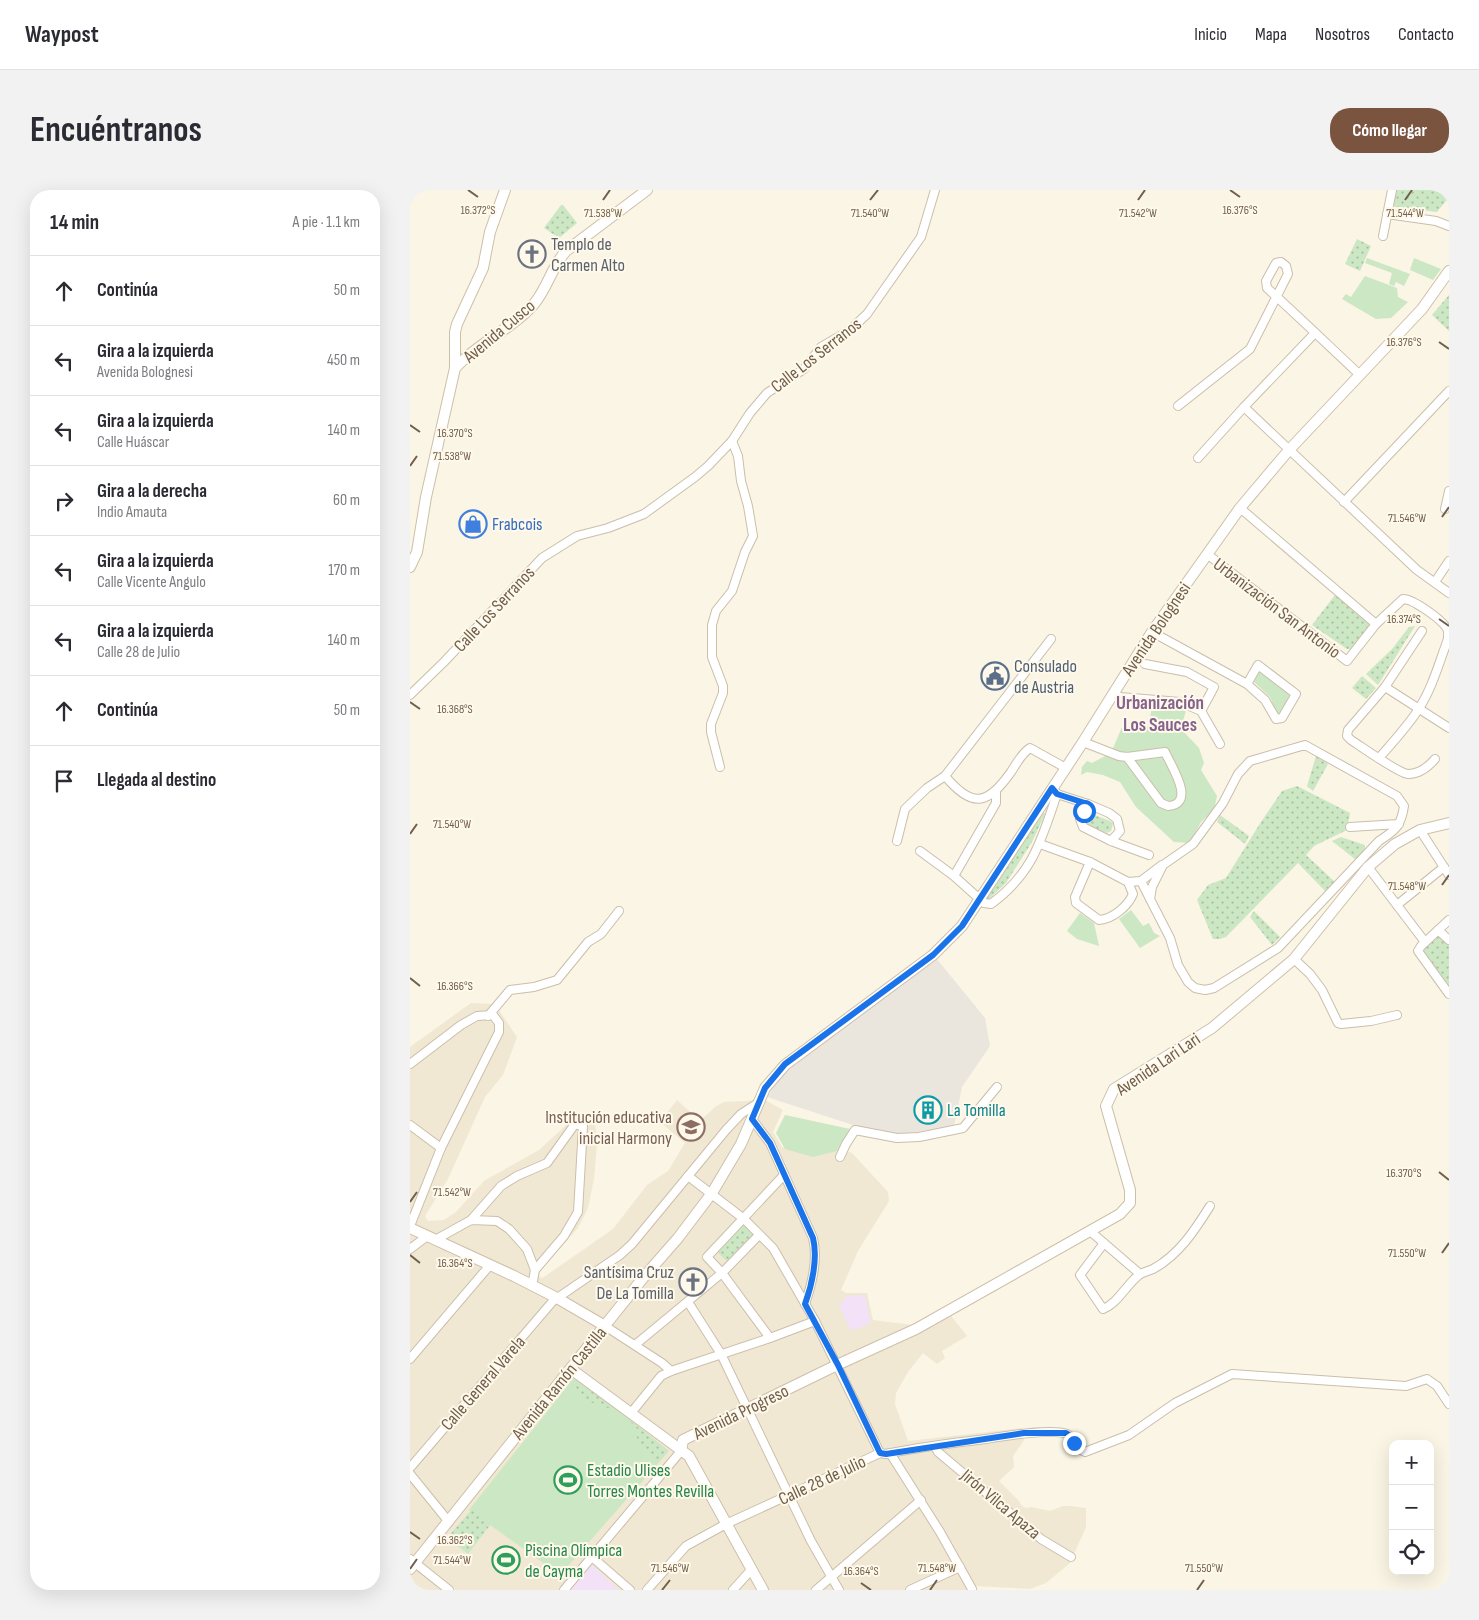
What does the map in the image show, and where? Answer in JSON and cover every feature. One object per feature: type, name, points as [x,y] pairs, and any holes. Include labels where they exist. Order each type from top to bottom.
[{"type":"main road","points":[[410,566],[417,552],[426,497],[455,368],[455,332],[457,324],[483,268],[490,232],[505,190]]},
{"type":"main road","name":"Avenida Cusco","points":[[455,368],[533,305],[547,286],[557,262],[566,251],[647,190]]},
{"type":"main road","name":"Avenida Bolognesi","points":[[752,1119],[765,1088],[785,1064],[933,955],[962,926],[1055,791],[1066,768],[1152,632],[1240,508],[1289,450],[1422,309],[1449,271]]},
{"type":"main road","points":[[456,343],[467,349],[475,350]]},
{"type":"main road","name":"Avenida Lari Lari","points":[[838,1365],[916,1329],[1120,1214],[1130,1203],[1130,1190],[1106,1106],[1114,1089],[1212,1028],[1294,959],[1368,867],[1395,844],[1420,830],[1449,823]]},
{"type":"main road","name":"Avenida Ramón Castilla","points":[[412,1564],[449,1522],[605,1326],[678,1238],[712,1193],[741,1144],[752,1119]]},
{"type":"main road","points":[[410,1227],[557,1298],[605,1326]]},
{"type":"main road","name":"Avenida Progreso","points":[[681,1450],[683,1440],[838,1365]]},
{"type":"main road","points":[[571,1369],[691,1459],[763,1590]]},
{"type":"street","name":"Calle Los Serranos","points":[[410,694],[444,662],[542,558],[577,536],[608,528],[644,514],[695,477],[732,441],[750,412],[767,393],[804,369],[821,347],[850,330],[867,314],[921,237],[934,190]]},
{"type":"street","points":[[1383,236],[1392,190]]},
{"type":"street","points":[[1386,214],[1436,221],[1449,226]]},
{"type":"street","points":[[1178,406],[1250,349],[1276,296],[1360,375]]},
{"type":"street","points":[[1198,458],[1315,333]]},
{"type":"street","points":[[1344,502],[1449,391]]},
{"type":"street","points":[[1244,407],[1417,570],[1449,593]]},
{"type":"street","points":[[720,767],[711,732],[723,693],[723,686],[722,678],[712,657],[712,625],[716,611],[732,591],[752,536],[738,456],[732,441]]},
{"type":"street","points":[[1445,509],[1449,491]]},
{"type":"street","points":[[1240,508],[1376,624],[1398,603],[1403,599],[1407,599],[1439,619],[1448,632],[1448,639],[1429,689],[1419,709],[1403,731],[1379,758]]},
{"type":"street","name":"Urbanización San Antonio","points":[[1207,554],[1347,661],[1376,624]]},
{"type":"street","points":[[1435,582],[1449,562]]},
{"type":"street","points":[[1422,631],[1386,687],[1348,730],[1347,736],[1379,758],[1408,774],[1428,766],[1435,759]]},
{"type":"street","points":[[1152,632],[1248,684],[1265,700],[1276,719],[1282,718],[1296,694],[1258,665],[1248,684]]},
{"type":"street","points":[[897,841],[905,809],[928,788],[945,776],[1051,639]]},
{"type":"street","points":[[1145,664],[1187,672],[1214,687],[1201,711]]},
{"type":"street","points":[[1386,687],[1449,728]]},
{"type":"street","points":[[1114,693],[1120,696],[1180,702],[1201,711],[1220,744]]},
{"type":"street","points":[[1083,742],[1119,756],[1127,757],[1165,752],[1182,790],[1182,798],[1178,804],[1168,806],[1161,802],[1127,757]]},
{"type":"street","points":[[1040,844],[1090,862],[1128,882],[1141,881],[1193,844],[1223,803],[1238,774],[1250,761],[1305,745],[1397,796],[1404,806],[1402,819],[1399,824],[1390,834],[1379,841],[1278,948],[1214,988],[1205,990],[1195,988],[1188,982],[1178,965],[1170,938],[1141,881]]},
{"type":"street","points":[[945,776],[966,797],[982,799],[996,791],[1023,752],[1030,748],[1066,768]]},
{"type":"street","points":[[954,876],[996,803],[996,791]]},
{"type":"street","points":[[920,851],[954,876],[984,903],[991,904],[1008,891],[1026,869],[1040,844],[1055,791],[1109,813],[1118,819],[1120,831],[1111,840]]},
{"type":"street","points":[[1088,804],[1080,819],[1083,827],[1149,854]]},
{"type":"street","points":[[1350,827],[1399,824]]},
{"type":"street","points":[[1420,830],[1449,875]]},
{"type":"street","points":[[1390,834],[1395,844]]},
{"type":"street","points":[[1090,862],[1074,897],[1076,903],[1099,920],[1107,919],[1130,903],[1133,894],[1128,882]]},
{"type":"street","points":[[1150,899],[1152,887],[1163,865]]},
{"type":"street","points":[[1368,867],[1425,942]]},
{"type":"street","points":[[1397,905],[1444,867]]},
{"type":"street","points":[[488,1016],[510,990],[534,987],[556,980],[588,942],[601,934],[619,911]]},
{"type":"street","points":[[1449,920],[1425,942],[1419,949],[1419,954],[1449,994]]},
{"type":"street","points":[[1438,930],[1449,940]]},
{"type":"street","points":[[1294,959],[1310,974],[1322,990],[1338,1023],[1371,1021],[1397,1016]]},
{"type":"street","points":[[410,1064],[460,1025],[477,1016],[493,1016],[499,1023],[499,1032],[441,1148],[410,1227]]},
{"type":"street","points":[[840,1157],[856,1130],[897,1138],[919,1137],[963,1128],[997,1087]]},
{"type":"street","name":"Calle General Varela","points":[[410,1468],[557,1298],[564,1295],[625,1250],[726,1130],[742,1114],[758,1103]]},
{"type":"street","points":[[752,1119],[770,1143],[805,1217],[816,1247],[809,1292],[805,1304]]},
{"type":"street","points":[[410,1249],[471,1220],[500,1186],[517,1176],[547,1163],[575,1124],[583,1126],[578,1212],[564,1236],[535,1270],[532,1286]]},
{"type":"street","points":[[410,1126],[441,1148]]},
{"type":"street","points":[[770,1338],[707,1257],[784,1174]]},
{"type":"street","points":[[688,1176],[744,1219],[772,1248],[815,1321],[880,1453]]},
{"type":"street","points":[[1104,1243],[1080,1274],[1103,1309],[1110,1306],[1140,1274],[1154,1268],[1183,1245],[1198,1226],[1210,1206]]},
{"type":"street","points":[[471,1220],[497,1221],[509,1229],[526,1249],[535,1270]]},
{"type":"street","points":[[1090,1231],[1140,1274]]},
{"type":"street","points":[[635,1345],[722,1274],[759,1235]]},
{"type":"street","points":[[410,1359],[490,1265]]},
{"type":"street","points":[[688,1302],[721,1354],[789,1495],[839,1590]]},
{"type":"street","points":[[631,1413],[661,1376],[671,1371],[815,1321]]},
{"type":"street","points":[[605,1326],[662,1363],[671,1371]]},
{"type":"street","name":"Calle 28 de Julio","points":[[647,1590],[684,1548],[726,1524],[880,1453],[1024,1433],[1066,1433],[1071,1436],[1080,1451],[1085,1452],[1129,1435],[1175,1403],[1232,1374],[1406,1386],[1426,1379],[1437,1386],[1449,1404]]},
{"type":"street","name":"Jirón Vilca Apaza","points":[[935,1446],[938,1452],[1041,1539],[1071,1557]]},
{"type":"street","name":"Avenida Progreso","points":[[564,1590],[681,1450]]},
{"type":"street","points":[[890,1453],[921,1500],[972,1589]]},
{"type":"street","points":[[410,1474],[449,1522]]},
{"type":"street","points":[[816,1590],[921,1500]]},
{"type":"street","points":[[592,1557],[630,1590]]},
{"type":"street","points":[[412,1564],[449,1590]]},
{"type":"street","points":[[910,1590],[960,1567]]},
{"type":"street","points":[[733,1590],[751,1570]]},
{"type":"shaded area","points":[[936,958],[985,1018],[990,1046],[962,1087],[954,1126],[898,1135],[856,1126],[767,1097],[783,1074]]},
{"type":"shaded area","points":[[471,1003],[491,1004],[498,1009],[517,1037],[503,1075],[485,1097],[448,1179],[425,1216],[428,1221],[444,1220],[456,1212],[484,1181],[539,1150],[574,1118],[587,1114],[595,1120],[597,1143],[594,1179],[588,1208],[578,1228],[538,1272],[540,1278],[544,1277],[613,1229],[647,1185],[668,1171],[685,1143],[660,1122],[677,1100],[700,1121],[715,1107],[724,1102],[765,1100],[783,1110],[773,1132],[782,1147],[805,1154],[841,1149],[852,1153],[888,1192],[889,1201],[858,1251],[841,1290],[846,1293],[867,1293],[873,1320],[913,1325],[945,1308],[967,1336],[942,1351],[945,1358],[937,1364],[923,1353],[908,1372],[896,1393],[895,1404],[908,1441],[1022,1428],[1024,1440],[1013,1456],[1014,1467],[999,1481],[1026,1508],[1031,1507],[1050,1511],[1063,1506],[1086,1508],[1086,1527],[1070,1563],[1046,1583],[1030,1589],[975,1586],[978,1590],[410,1590],[410,1047]]},
{"type":"shaded area","points":[[865,1295],[871,1323],[851,1331],[839,1306],[847,1296]]},
{"type":"shaded area","points":[[592,1565],[619,1590],[571,1590]]},
{"type":"green space","points":[[1395,190],[1449,190],[1449,197],[1437,212],[1390,206]]},
{"type":"green space","points":[[561,205],[577,223],[559,238],[544,228]]},
{"type":"green space","points":[[1357,239],[1371,246],[1360,271],[1345,264]]},
{"type":"green space","points":[[1367,258],[1410,274],[1404,286],[1396,282],[1394,286],[1389,284],[1392,273],[1365,263]]},
{"type":"green space","points":[[1414,258],[1441,269],[1433,280],[1410,270]]},
{"type":"green space","points":[[1365,276],[1397,288],[1398,297],[1408,302],[1391,318],[1376,319],[1342,299],[1346,294],[1351,297]]},
{"type":"green space","points":[[1449,295],[1449,331],[1432,315]]},
{"type":"green space","points":[[1335,595],[1369,624],[1370,627],[1352,649],[1347,649],[1312,625]]},
{"type":"green space","points":[[1415,626],[1378,685],[1366,674],[1392,649],[1409,627]]},
{"type":"green space","points":[[1259,671],[1290,694],[1280,713],[1277,714],[1270,697],[1254,682]]},
{"type":"green space","points":[[1362,676],[1376,688],[1366,699],[1352,688]]},
{"type":"green space","points":[[1152,705],[1186,710],[1181,729],[1199,748],[1204,763],[1201,770],[1217,796],[1214,810],[1201,822],[1190,843],[1174,842],[1136,807],[1120,782],[1103,775],[1087,772],[1081,775],[1082,767],[1087,761],[1092,763],[1111,753],[1122,727],[1149,726]]},
{"type":"green space","points":[[1316,756],[1328,764],[1313,791],[1307,786]]},
{"type":"green space","points":[[1297,786],[1350,813],[1347,830],[1314,846],[1306,855],[1335,882],[1325,891],[1298,863],[1226,937],[1213,939],[1197,900],[1208,885],[1226,878],[1282,791]]},
{"type":"green space","points":[[1041,811],[1045,814],[1032,842],[1006,883],[988,900],[983,900]]},
{"type":"green space","points":[[1092,814],[1110,821],[1113,824],[1111,831],[1107,833],[1088,826],[1086,818]]},
{"type":"green space","points":[[1220,815],[1249,836],[1245,844],[1217,822]]},
{"type":"green space","points":[[1341,837],[1365,845],[1365,850],[1356,860],[1332,841]]},
{"type":"green space","points":[[1131,910],[1143,926],[1149,923],[1154,933],[1160,936],[1140,948],[1119,919]]},
{"type":"green space","points":[[1254,911],[1280,937],[1272,945],[1250,917]]},
{"type":"green space","points":[[1080,913],[1094,923],[1099,946],[1077,939],[1067,931]]},
{"type":"green space","points":[[1439,935],[1449,945],[1449,988],[1423,951]]},
{"type":"green space","points":[[785,1115],[850,1129],[837,1151],[813,1157],[785,1149],[776,1133]]},
{"type":"green space","points":[[742,1223],[755,1236],[729,1263],[716,1251]]},
{"type":"green space","name":"Estadio Ulises Torres Montes Revilla","points":[[573,1379],[580,1379],[669,1451],[560,1575],[469,1510]]},
{"type":"green space","points":[[577,1380],[662,1446],[666,1451],[658,1461],[640,1448],[636,1434],[611,1409],[590,1402],[572,1388]]},
{"type":"green space","points":[[472,1509],[491,1524],[468,1554],[447,1538]]},
{"type":"place","name":"Templo de Carmen Alto","points":[[532,254]]},
{"type":"place","name":"Frabcois","points":[[473,524]]},
{"type":"place","name":"Consulado de Austria","points":[[995,676]]},
{"type":"place","name":"La Tomilla","points":[[928,1110]]},
{"type":"place","name":"Institución educativa inicial Harmony","points":[[691,1127]]},
{"type":"place","name":"Santísima Cruz De La Tomilla","points":[[693,1282]]},
{"type":"place","name":"Estadio Ulises Torres Montes Revilla","points":[[568,1480]]},
{"type":"place","name":"Piscina Olímpica de Cayma","points":[[506,1560]]},
{"type":"district","name":"Urbanización Los Sauces","points":[[1160,713]]},
{"type":"route","points":[[1074,1443],[1071,1436],[1066,1433],[1024,1433],[886,1454],[880,1453],[838,1365],[805,1304],[809,1292],[816,1247],[805,1217],[770,1143],[752,1119],[765,1088],[785,1064],[933,955],[962,926],[1052,788],[1057,794],[1088,804],[1084,811]]}]
